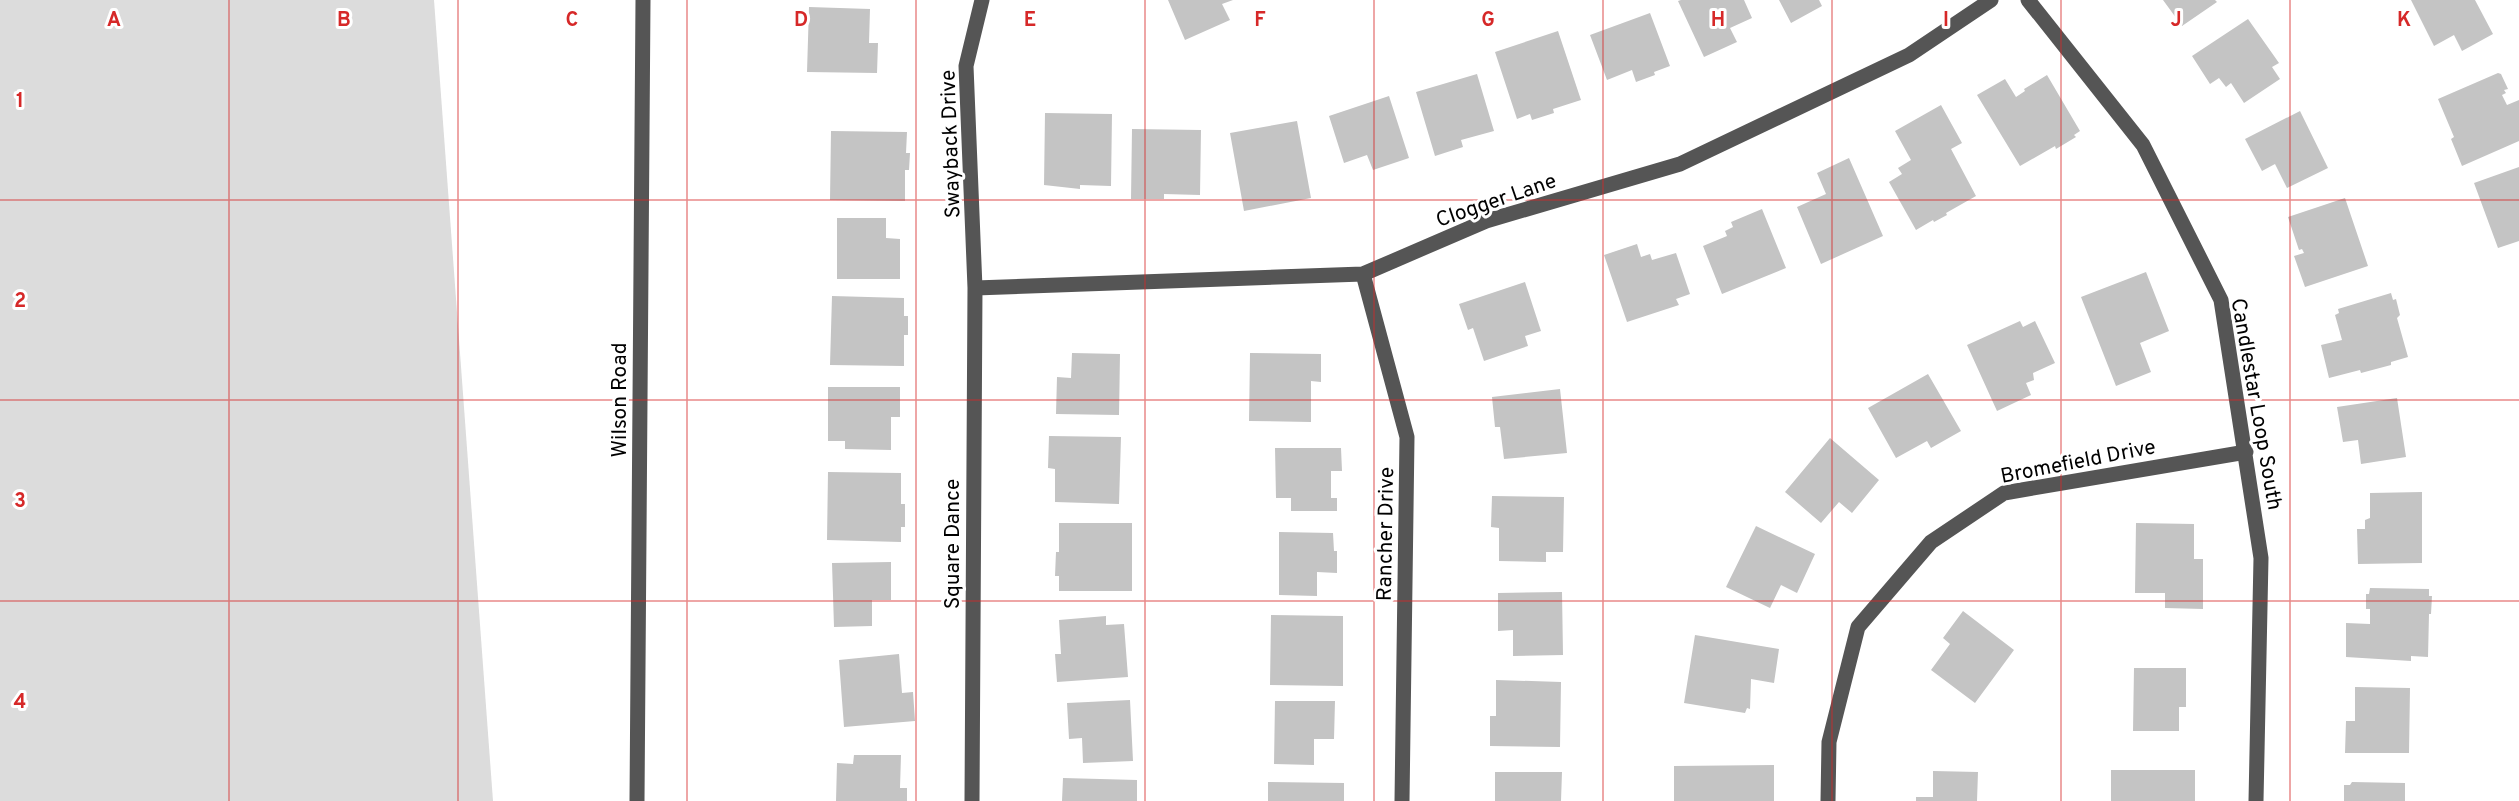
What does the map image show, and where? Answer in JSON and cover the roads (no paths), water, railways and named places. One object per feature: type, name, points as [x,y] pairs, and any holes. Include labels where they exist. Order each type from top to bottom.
[{"type":"street","name":"Wilson Road","points":[[637,801],[643,0]]},
{"type":"street","name":"Swayback Drive","points":[[975,288],[966,66],[982,0]]},
{"type":"street","name":"Clogger Lane","points":[[975,288],[1363,274],[1486,221],[1680,164],[1908,55],[1990,0]]},
{"type":"street","name":"Candlestar Loop South","points":[[2028,0],[2143,145],[2221,300],[2262,558],[2256,801]]},
{"type":"street","name":"Rancher Drive","points":[[1363,274],[1407,437],[1402,801]]},
{"type":"street","name":"Square Dance","points":[[972,801],[975,288]]},
{"type":"street","name":"Bromefield Drive","points":[[1828,801],[1829,742],[1858,627],[1931,542],[2004,493],[2246,452]]}]
